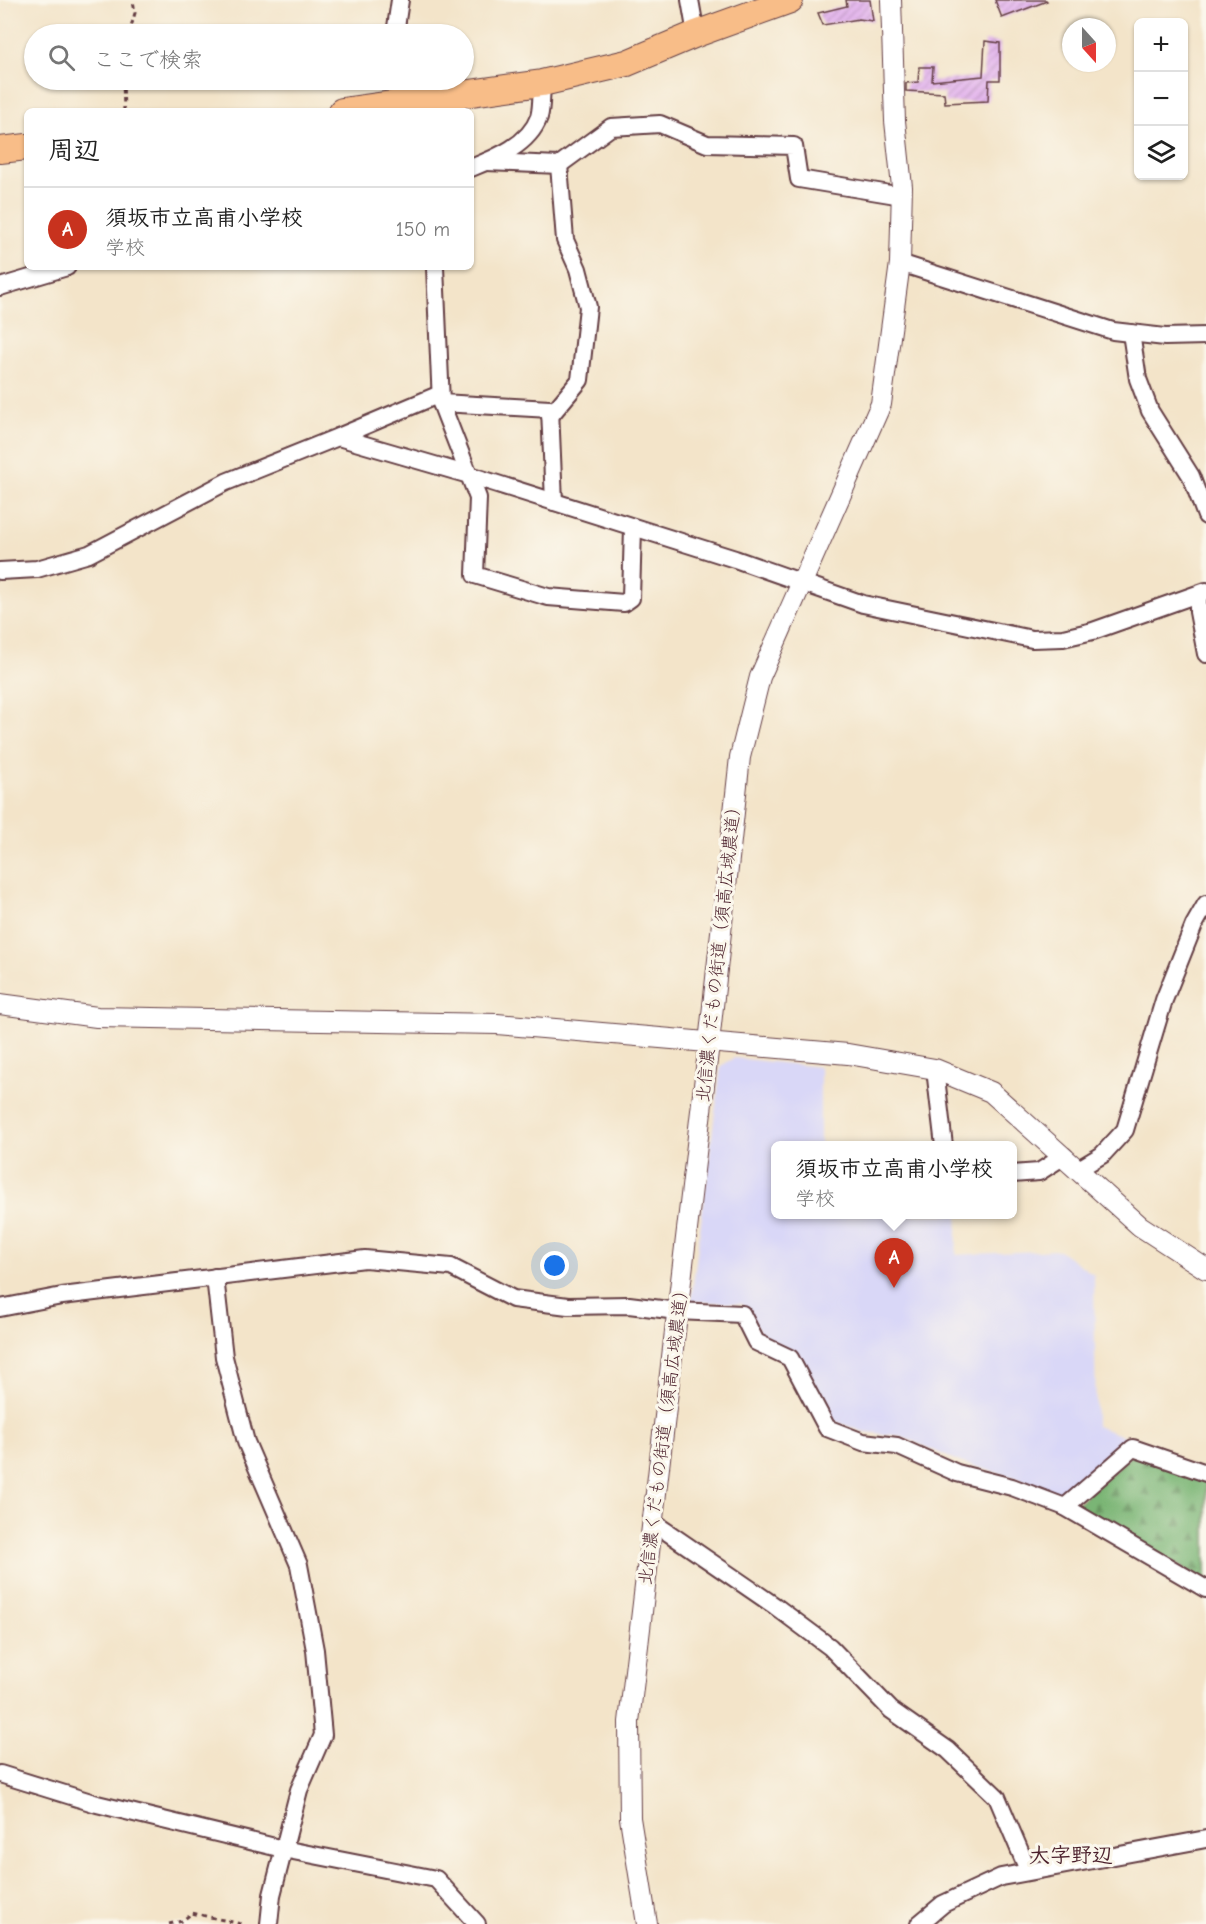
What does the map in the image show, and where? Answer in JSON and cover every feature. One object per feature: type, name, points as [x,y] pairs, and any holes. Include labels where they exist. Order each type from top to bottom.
[{"type":"main road","points":[[474,87],[542,83],[627,63],[696,34],[790,0]]},
{"type":"main road","points":[[352,108],[403,92],[434,90]]},
{"type":"main road","points":[[0,150],[24,147]]},
{"type":"street","points":[[396,24],[400,0]]},
{"type":"street","points":[[690,0],[696,34]]},
{"type":"street","name":"北信濃くだもの街道（須高広域農道）","points":[[647,1924],[630,1818],[629,1722],[654,1523],[740,757],[760,676],[881,405],[900,263],[902,196],[895,121],[891,0]]},
{"type":"street","points":[[478,165],[521,141],[539,117],[542,83]]},
{"type":"street","points":[[478,165],[559,165],[612,127],[660,124],[706,144],[794,146],[799,179],[902,196]]},
{"type":"street","points":[[550,416],[580,380],[588,307],[578,269],[565,240],[559,165]]},
{"type":"street","points":[[900,263],[1113,331],[1165,337],[1206,336]]},
{"type":"street","points":[[0,287],[58,270]]},
{"type":"street","points":[[435,270],[440,398],[478,498],[475,575],[548,597],[624,603],[632,598],[633,528]]},
{"type":"street","points":[[1131,333],[1138,379],[1150,411],[1191,476],[1206,516]]},
{"type":"street","points":[[0,571],[37,569],[89,554],[226,482],[440,398],[550,409],[554,502]]},
{"type":"street","points":[[338,437],[469,475],[735,559],[863,604],[1032,639],[1063,638],[1083,633],[1202,593]]},
{"type":"street","points":[[1202,593],[1198,612],[1206,654]]},
{"type":"street","points":[[1017,1174],[1039,1172],[1102,1155],[1125,1130],[1164,1000],[1194,925],[1206,904]]},
{"type":"street","points":[[0,1004],[97,1017],[497,1024],[848,1054],[935,1069],[991,1092],[1140,1226],[1206,1269]]},
{"type":"street","points":[[935,1069],[943,1141]]},
{"type":"street","points":[[0,1308],[62,1296],[365,1259],[450,1267],[513,1299],[568,1306],[629,1305],[677,1311],[742,1314],[756,1342],[790,1358],[827,1428],[863,1442],[897,1446],[957,1473],[1012,1487],[1065,1507],[1206,1589]]},
{"type":"street","points":[[215,1276],[224,1357],[246,1442],[298,1565],[315,1650],[323,1735],[299,1790],[272,1895],[269,1924]]},
{"type":"street","points":[[1065,1507],[1133,1448],[1206,1473]]},
{"type":"street","points":[[654,1523],[776,1605],[830,1647],[891,1710],[948,1750],[997,1797],[1028,1870]]},
{"type":"street","points":[[0,1774],[97,1804],[283,1850],[436,1879],[477,1924]]},
{"type":"street","points":[[919,1924],[944,1904],[1000,1877],[1028,1870],[1206,1839]]},
{"type":"path","points":[[132,24],[135,13],[134,0]]},
{"type":"path","points":[[123,90],[124,108]]},
{"type":"path","points":[[170,1924],[182,1921],[192,1913],[241,1924]]},
{"type":"shaded area","points":[[734,1058],[820,1067],[820,1141],[771,1141],[771,1219],[958,1219],[956,1255],[1059,1250],[1094,1275],[1096,1426],[1128,1438],[1064,1498],[1016,1478],[962,1463],[901,1436],[864,1432],[831,1420],[797,1353],[762,1336],[743,1304],[691,1301],[721,1066]]},
{"type":"green space","points":[[1134,1453],[1206,1481],[1206,1581],[1073,1507]]},
{"type":"building","points":[[846,0],[870,0],[873,21],[859,19],[823,25],[818,13],[847,6]]},
{"type":"building","points":[[995,0],[1046,0],[1047,1],[1002,18]]},
{"type":"building","points":[[985,41],[1000,43],[1000,80],[989,80],[988,101],[945,103],[944,93],[906,91],[906,83],[918,82],[919,67],[933,67],[932,81],[983,76]]},
{"type":"place","name":"須坂市立高甫小学校","points":[[894,1288]]},
{"type":"district","name":"大字野辺","points":[[1071,1855]]}]
